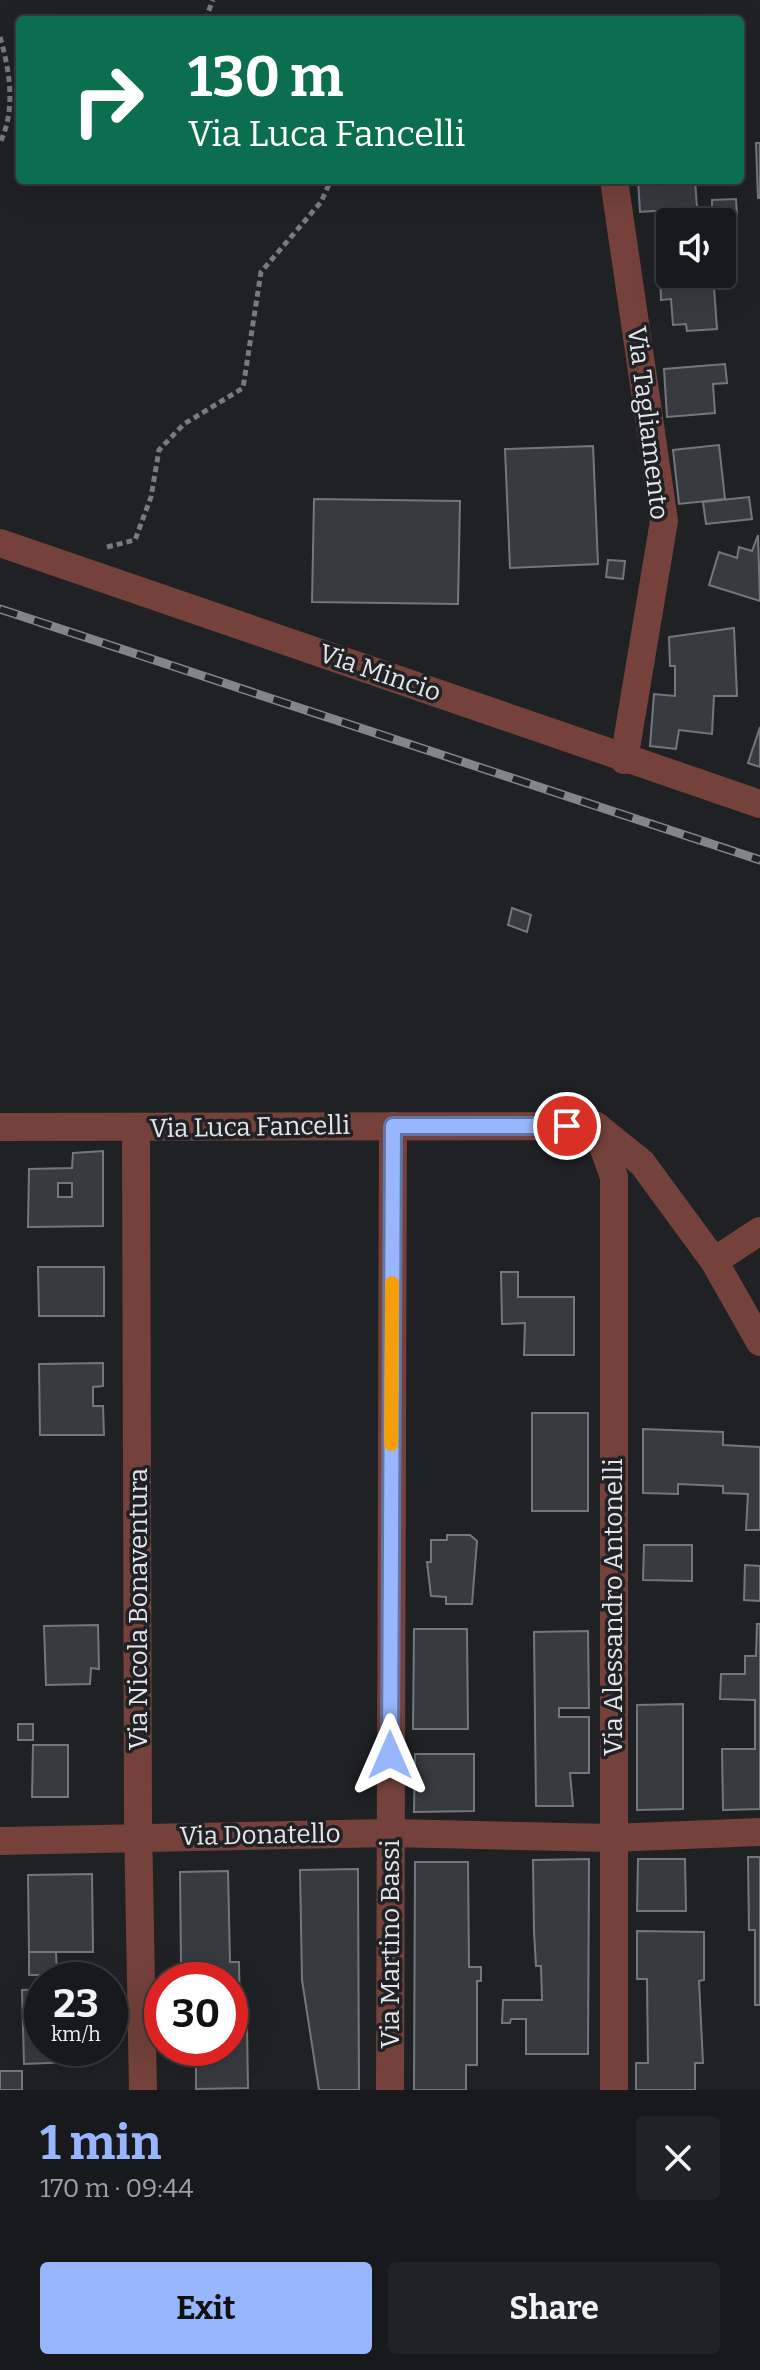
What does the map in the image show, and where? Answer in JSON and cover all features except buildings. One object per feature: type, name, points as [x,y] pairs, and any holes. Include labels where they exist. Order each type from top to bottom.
[{"type":"street","name":"Via Tagliamento","points":[[615,184],[664,521],[624,760]]},
{"type":"street","name":"Via Mincio","points":[[0,543],[624,760],[760,804]]},
{"type":"street","name":"Via Martino Bassi","points":[[390,2090],[393,1126]]},
{"type":"street","name":"Via Luca Fancelli","points":[[0,1127],[596,1126]]},
{"type":"street","points":[[596,1126],[642,1163],[714,1261],[760,1342]]},
{"type":"street","name":"Via Alessandro Antonelli","points":[[596,1126],[614,1177],[614,2090]]},
{"type":"street","name":"Via Nicola Bonaventura","points":[[136,1129],[138,1838],[143,2090]]},
{"type":"street","points":[[714,1261],[760,1231]]},
{"type":"street","name":"Via Donatello","points":[[0,1841],[389,1833],[612,1838],[760,1832]]},
{"type":"path","points":[[0,37],[8,66],[10,124],[0,143]]},
{"type":"path","points":[[105,547],[135,540],[151,497],[159,450],[184,424],[243,388],[261,272],[321,202],[329,184]]},
{"type":"railway","points":[[0,609],[760,860]]},
{"type":"slow traffic","points":[[391,1444],[392,1283]]},
{"type":"route","points":[[390,1755],[393,1126],[567,1126]]}]
